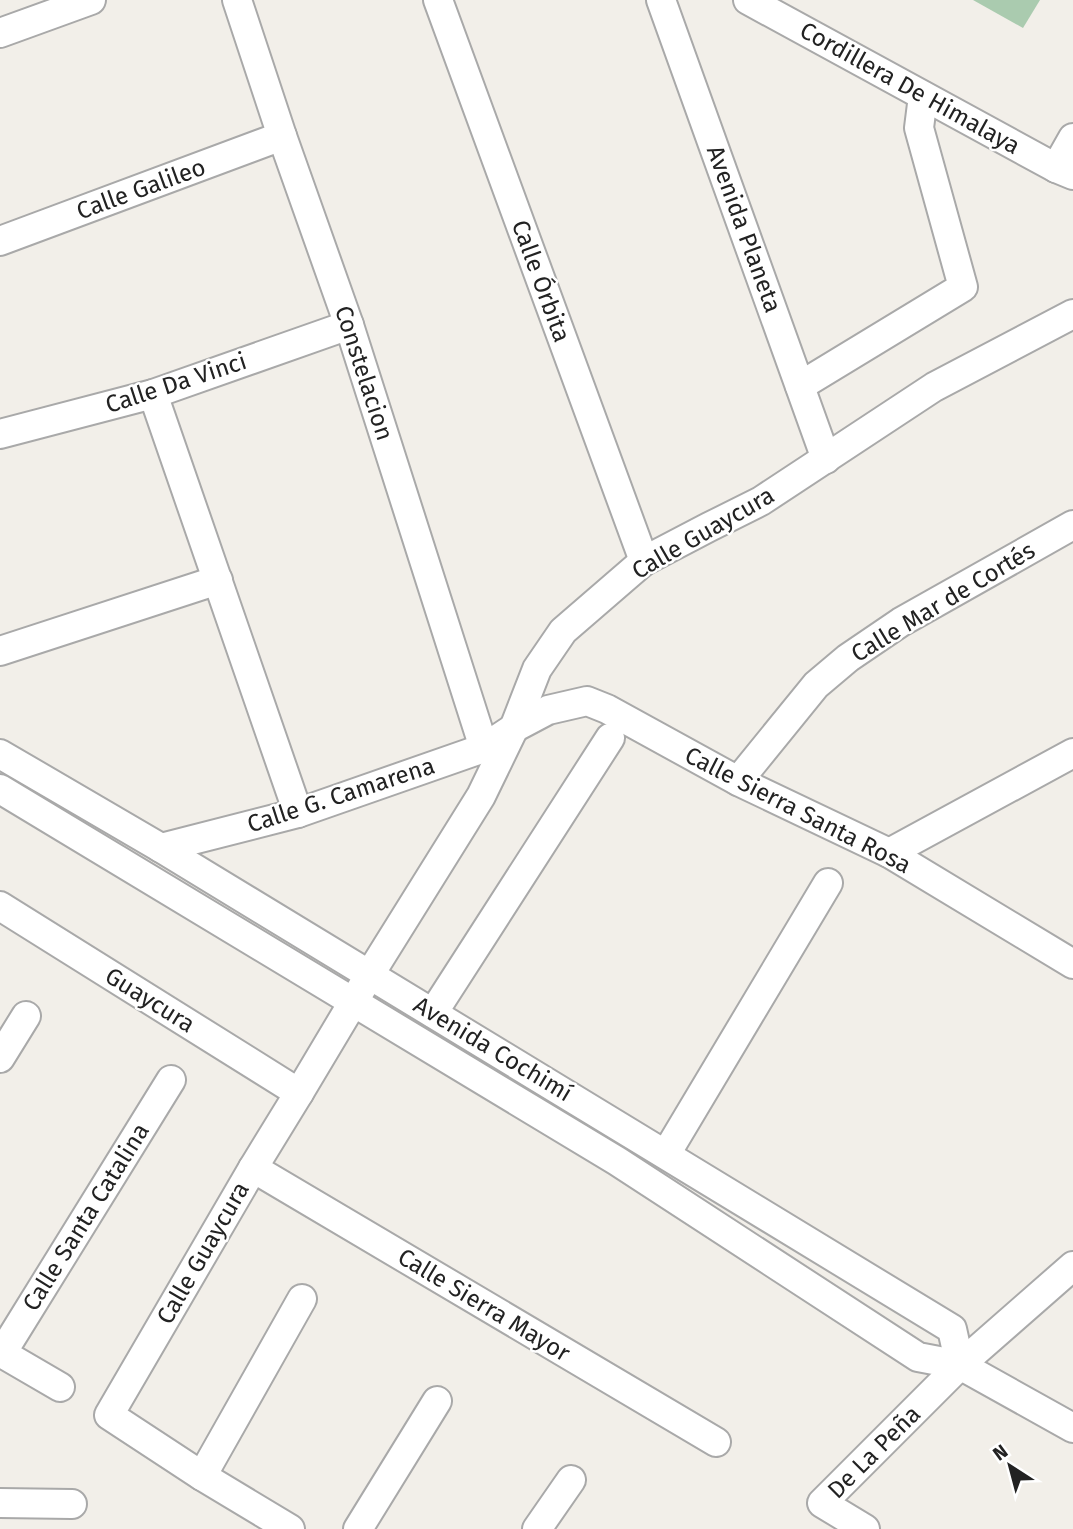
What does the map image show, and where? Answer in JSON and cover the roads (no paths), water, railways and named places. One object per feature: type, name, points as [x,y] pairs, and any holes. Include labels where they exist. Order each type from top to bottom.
[{"type":"street","points":[[0,33],[91,0]]},
{"type":"street","name":"Constelacion","points":[[237,0],[349,326],[484,748]]},
{"type":"street","name":"Calle Órbita","points":[[438,0],[645,562]]},
{"type":"street","name":"Avenida Planeta","points":[[661,0],[826,459]]},
{"type":"street","name":"Cordillera De Himalaya","points":[[748,0],[1064,172]]},
{"type":"street","points":[[800,386],[963,287],[919,128],[923,96]]},
{"type":"street","name":"Calle Galileo","points":[[0,241],[282,136]]},
{"type":"street","points":[[1064,172],[1073,138]]},
{"type":"street","name":"Calle Guaycura","points":[[202,1476],[109,1415],[353,1001],[481,796],[514,727],[537,669],[563,631],[645,562],[761,502],[934,387],[1073,314]]},
{"type":"street","name":"Calle Da Vinci","points":[[0,434],[153,394],[349,326]]},
{"type":"street","points":[[153,394],[298,813]]},
{"type":"street","name":"Calle Mar de Cortés","points":[[738,781],[816,685],[848,658],[901,622],[1073,525]]},
{"type":"street","points":[[0,651],[218,580]]},
{"type":"street","name":"Calle Sierra Santa Rosa","points":[[514,727],[548,710],[587,701],[607,709],[738,781],[889,853],[1073,964]]},
{"type":"street","name":"Calle G. Camarena","points":[[162,848],[298,813],[484,748],[514,727]]},
{"type":"street","points":[[433,1013],[610,738]]},
{"type":"street","points":[[889,853],[1073,753]]},
{"type":"street","name":"Avenida Cochimí","points":[[0,754],[162,848],[952,1329],[960,1365]]},
{"type":"street","name":"Avenida Cochimí","points":[[0,789],[617,1161],[918,1357],[960,1365],[1073,1428]]},
{"type":"street","points":[[666,1154],[828,883]]},
{"type":"street","name":"Guaycura","points":[[0,906],[299,1093]]},
{"type":"street","points":[[0,1058],[26,1016]]},
{"type":"street","name":"Calle Santa Catalina","points":[[1,1352],[171,1080]]},
{"type":"street","name":"Calle Sierra Mayor","points":[[253,1168],[716,1442]]},
{"type":"street","points":[[960,1365],[1073,1266]]},
{"type":"street","points":[[290,1529],[202,1476],[302,1299]]},
{"type":"street","points":[[1,1352],[60,1387]]},
{"type":"street","name":"De La Peña","points":[[865,1529],[822,1503],[960,1365]]},
{"type":"street","points":[[358,1529],[437,1401]]},
{"type":"street","points":[[537,1529],[571,1479]]},
{"type":"street","points":[[0,1503],[72,1504]]}]
